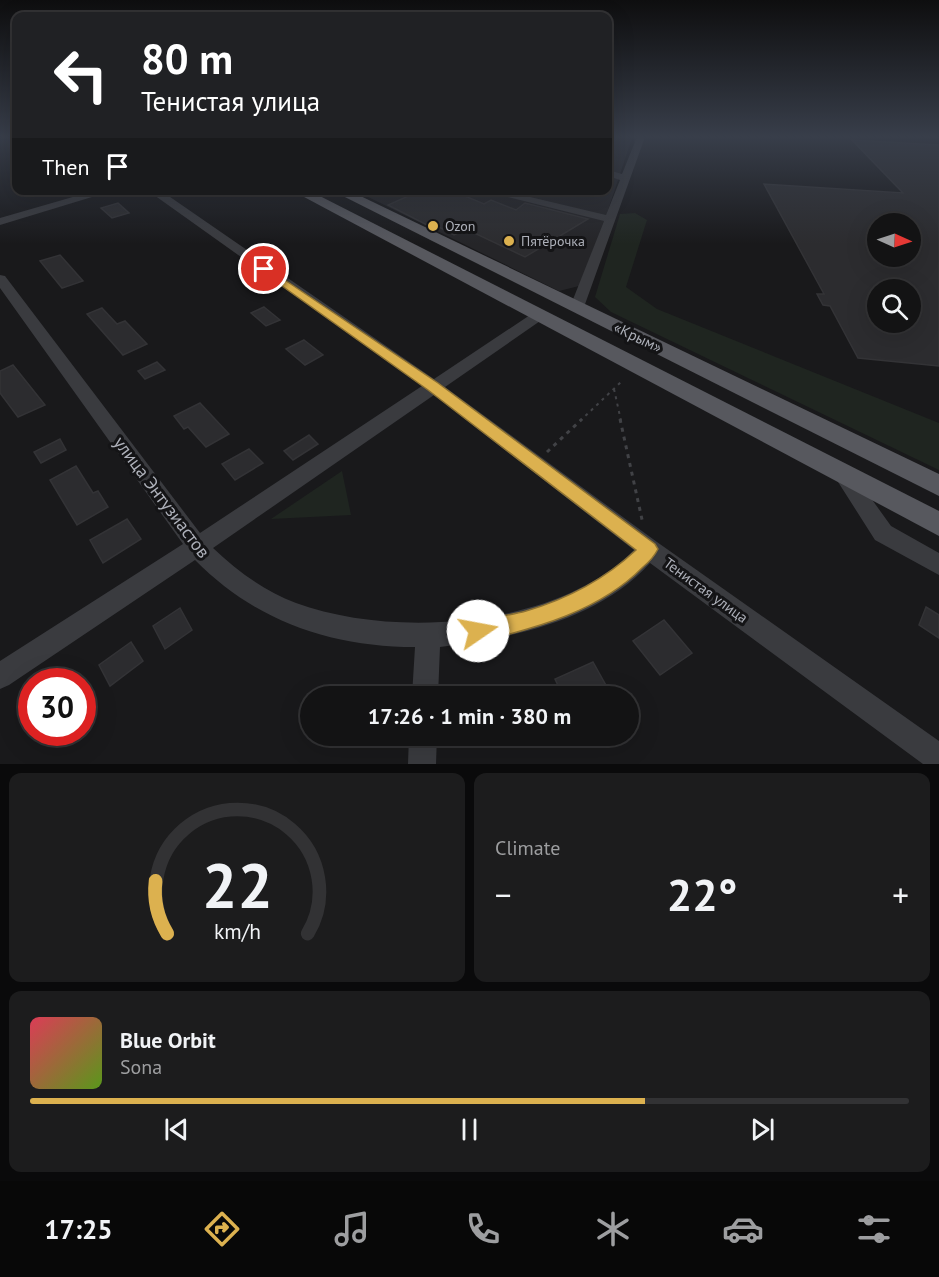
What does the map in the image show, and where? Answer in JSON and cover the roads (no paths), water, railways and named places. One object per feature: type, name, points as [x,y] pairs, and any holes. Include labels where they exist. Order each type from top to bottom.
[{"type":"main road","name":"«Крым»","points":[[306,195],[843,474]]},
{"type":"main road","name":"«Крым»","points":[[347,195],[939,486]]},
{"type":"main road","points":[[339,213],[363,203]]},
{"type":"main road","points":[[856,445],[843,474],[939,524]]},
{"type":"street","points":[[577,307],[627,173]]},
{"type":"street","points":[[612,174],[625,178]]},
{"type":"street","points":[[0,222],[93,195]]},
{"type":"street","name":"Тенистая улица","points":[[159,195],[433,386],[649,549],[939,758]]},
{"type":"street","points":[[507,195],[610,219]]},
{"type":"street","name":"улица Энтузиастов","points":[[0,279],[197,547],[225,576],[250,593],[298,615],[344,628],[385,634],[428,636],[478,631],[525,621],[563,608],[597,591],[625,573],[649,549]]},
{"type":"street","points":[[0,675],[197,547],[538,316]]},
{"type":"street","points":[[843,474],[883,533],[939,565]]},
{"type":"street","points":[[426,686],[428,636]]},
{"type":"street","points":[[422,764],[423,746]]},
{"type":"place","name":"Ozon","points":[[433,226]]},
{"type":"place","name":"Пятёрочка","points":[[509,241]]}]
